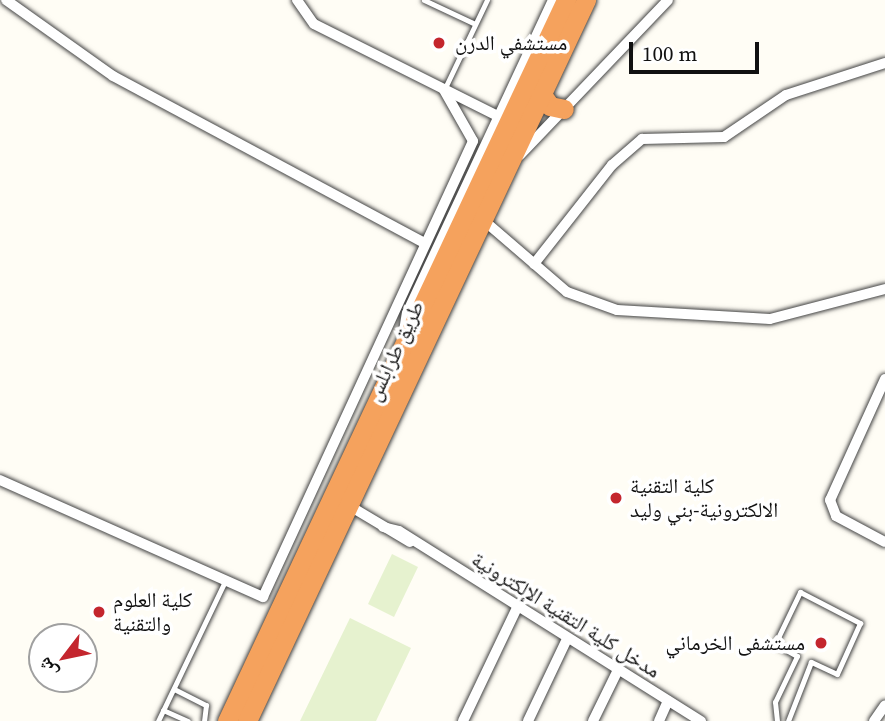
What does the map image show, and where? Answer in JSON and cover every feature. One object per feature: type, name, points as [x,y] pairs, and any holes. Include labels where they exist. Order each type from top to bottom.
[{"type":"highway","points":[[227,721],[566,0]]},
{"type":"highway","name":"طريق طرابلس","points":[[247,721],[502,173],[586,0]]},
{"type":"highway","points":[[541,93],[550,106],[565,109]]},
{"type":"street","points":[[6,0],[113,76],[422,243]]},
{"type":"street","points":[[296,0],[314,24],[498,116]]},
{"type":"street","points":[[406,341],[407,313],[553,0]]},
{"type":"street","points":[[502,173],[668,0]]},
{"type":"street","points":[[534,264],[612,165],[642,139],[732,134],[786,95],[885,63]]},
{"type":"street","points":[[0,481],[254,598],[264,595],[422,243],[473,141],[444,90]]},
{"type":"street","points":[[481,218],[534,264],[581,299],[631,312],[770,319],[885,289]]},
{"type":"street","points":[[885,379],[830,500],[836,516],[885,542]]},
{"type":"street","name":"مدخل كلية التقنية الإلكترونية","points":[[348,505],[701,721]]},
{"type":"street","points":[[463,721],[517,608]]},
{"type":"street","points":[[528,721],[567,639]]},
{"type":"street","points":[[593,721],[618,670]]},
{"type":"street","points":[[659,721],[668,701]]},
{"type":"street","points":[[874,721],[885,705]]},
{"type":"lane","points":[[424,0],[475,24]]},
{"type":"lane","points":[[444,90],[487,0]]},
{"type":"lane","points":[[158,721],[224,583]]},
{"type":"lane","points":[[777,721],[775,702],[797,656],[775,644],[800,592],[860,623],[837,674],[811,662],[788,721]]},
{"type":"lane","points":[[174,689],[206,705],[204,721]]},
{"type":"lane","points":[[163,710],[188,721]]},
{"type":"green space","points":[[392,554],[418,567],[394,617],[368,604]]},
{"type":"green space","points":[[350,618],[411,648],[376,721],[300,721]]},
{"type":"place","name":"مستشفي الدرن","points":[[439,43]]},
{"type":"place","name":"كلية التقنية الالكترونية-بني وليد","points":[[616,498]]},
{"type":"place","name":"كلية العلوم والتقنية","points":[[99,612]]},
{"type":"place","name":"مستشفى الخرماني","points":[[821,643]]}]
